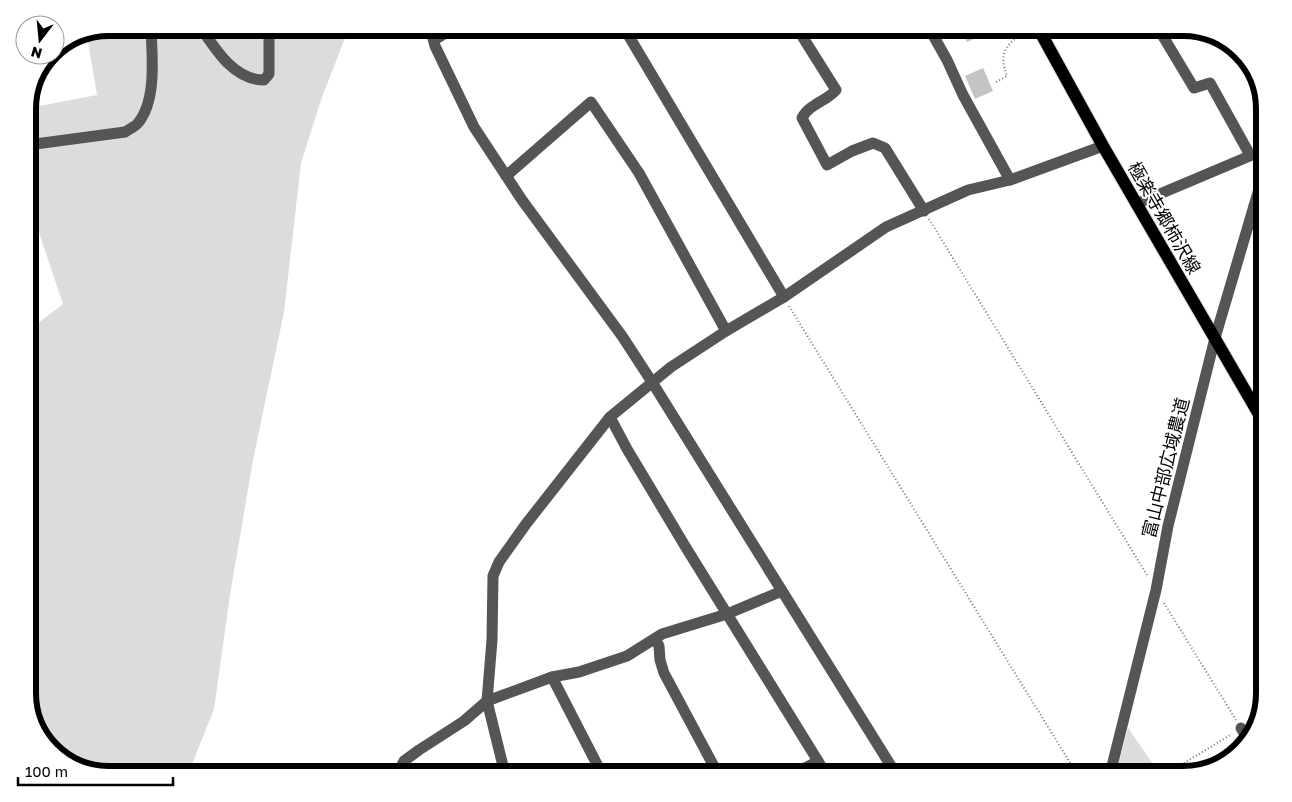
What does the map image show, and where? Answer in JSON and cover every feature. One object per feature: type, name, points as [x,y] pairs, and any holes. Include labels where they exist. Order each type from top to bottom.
[{"type":"main road","name":"極楽寺郷柿沢線","points":[[1042,36],[1136,204],[1256,409]]},
{"type":"street","points":[[36,144],[125,132],[138,123],[149,100],[151,90],[151,36]]},
{"type":"street","points":[[206,36],[217,53],[242,75],[256,80],[264,80],[269,74],[269,36]]},
{"type":"street","points":[[433,36],[435,46],[474,127],[573,271],[622,336],[891,766]]},
{"type":"street","points":[[434,40],[441,36]]},
{"type":"street","points":[[629,36],[784,297]]},
{"type":"street","points":[[802,36],[836,90],[832,95],[805,112],[802,118],[827,165],[852,151],[872,143],[885,148],[924,211]]},
{"type":"street","points":[[934,36],[947,60],[962,95],[1010,180]]},
{"type":"street","points":[[1163,36],[1194,88],[1210,83],[1250,155]]},
{"type":"street","points":[[506,176],[591,102],[639,173],[726,331]]},
{"type":"street","points":[[503,766],[487,701],[492,640],[493,576],[499,562],[526,524],[610,417],[671,367],[726,331],[784,297],[886,227],[968,190],[1010,180],[1103,146]]},
{"type":"street","points":[[1136,204],[1256,153]]},
{"type":"street","name":"富山中部広域農道","points":[[1112,766],[1156,590],[1170,517],[1214,338],[1256,199]]},
{"type":"street","points":[[610,417],[627,449],[821,766]]},
{"type":"street","points":[[402,766],[419,750],[464,721],[487,701],[552,677],[579,672],[627,656],[662,634],[727,614],[782,591]]},
{"type":"street","points":[[655,639],[659,646],[660,660],[664,673],[714,766]]},
{"type":"street","points":[[552,677],[598,766]]},
{"type":"street","points":[[1241,728],[1244,733]]},
{"type":"street","points":[[809,766],[818,761]]},
{"type":"path","points":[[996,82],[1007,76],[1002,62],[1008,45],[1020,36]]},
{"type":"path","points":[[924,211],[1241,728],[1179,766]]},
{"type":"path","points":[[784,297],[1072,766]]},
{"type":"shaded area","points":[[109,36],[346,36],[322,97],[301,163],[284,312],[253,460],[230,595],[214,709],[191,766],[109,766],[81,760],[65,751],[49,733],[40,716],[36,698],[36,325],[63,304],[36,224],[36,106],[97,95],[88,40],[95,38]]},
{"type":"shaded area","points":[[1128,728],[1154,766],[1118,766]]},
{"type":"building","points":[[964,36],[975,36],[976,38],[967,42]]},
{"type":"building","points":[[983,68],[993,91],[975,99],[965,76]]}]
